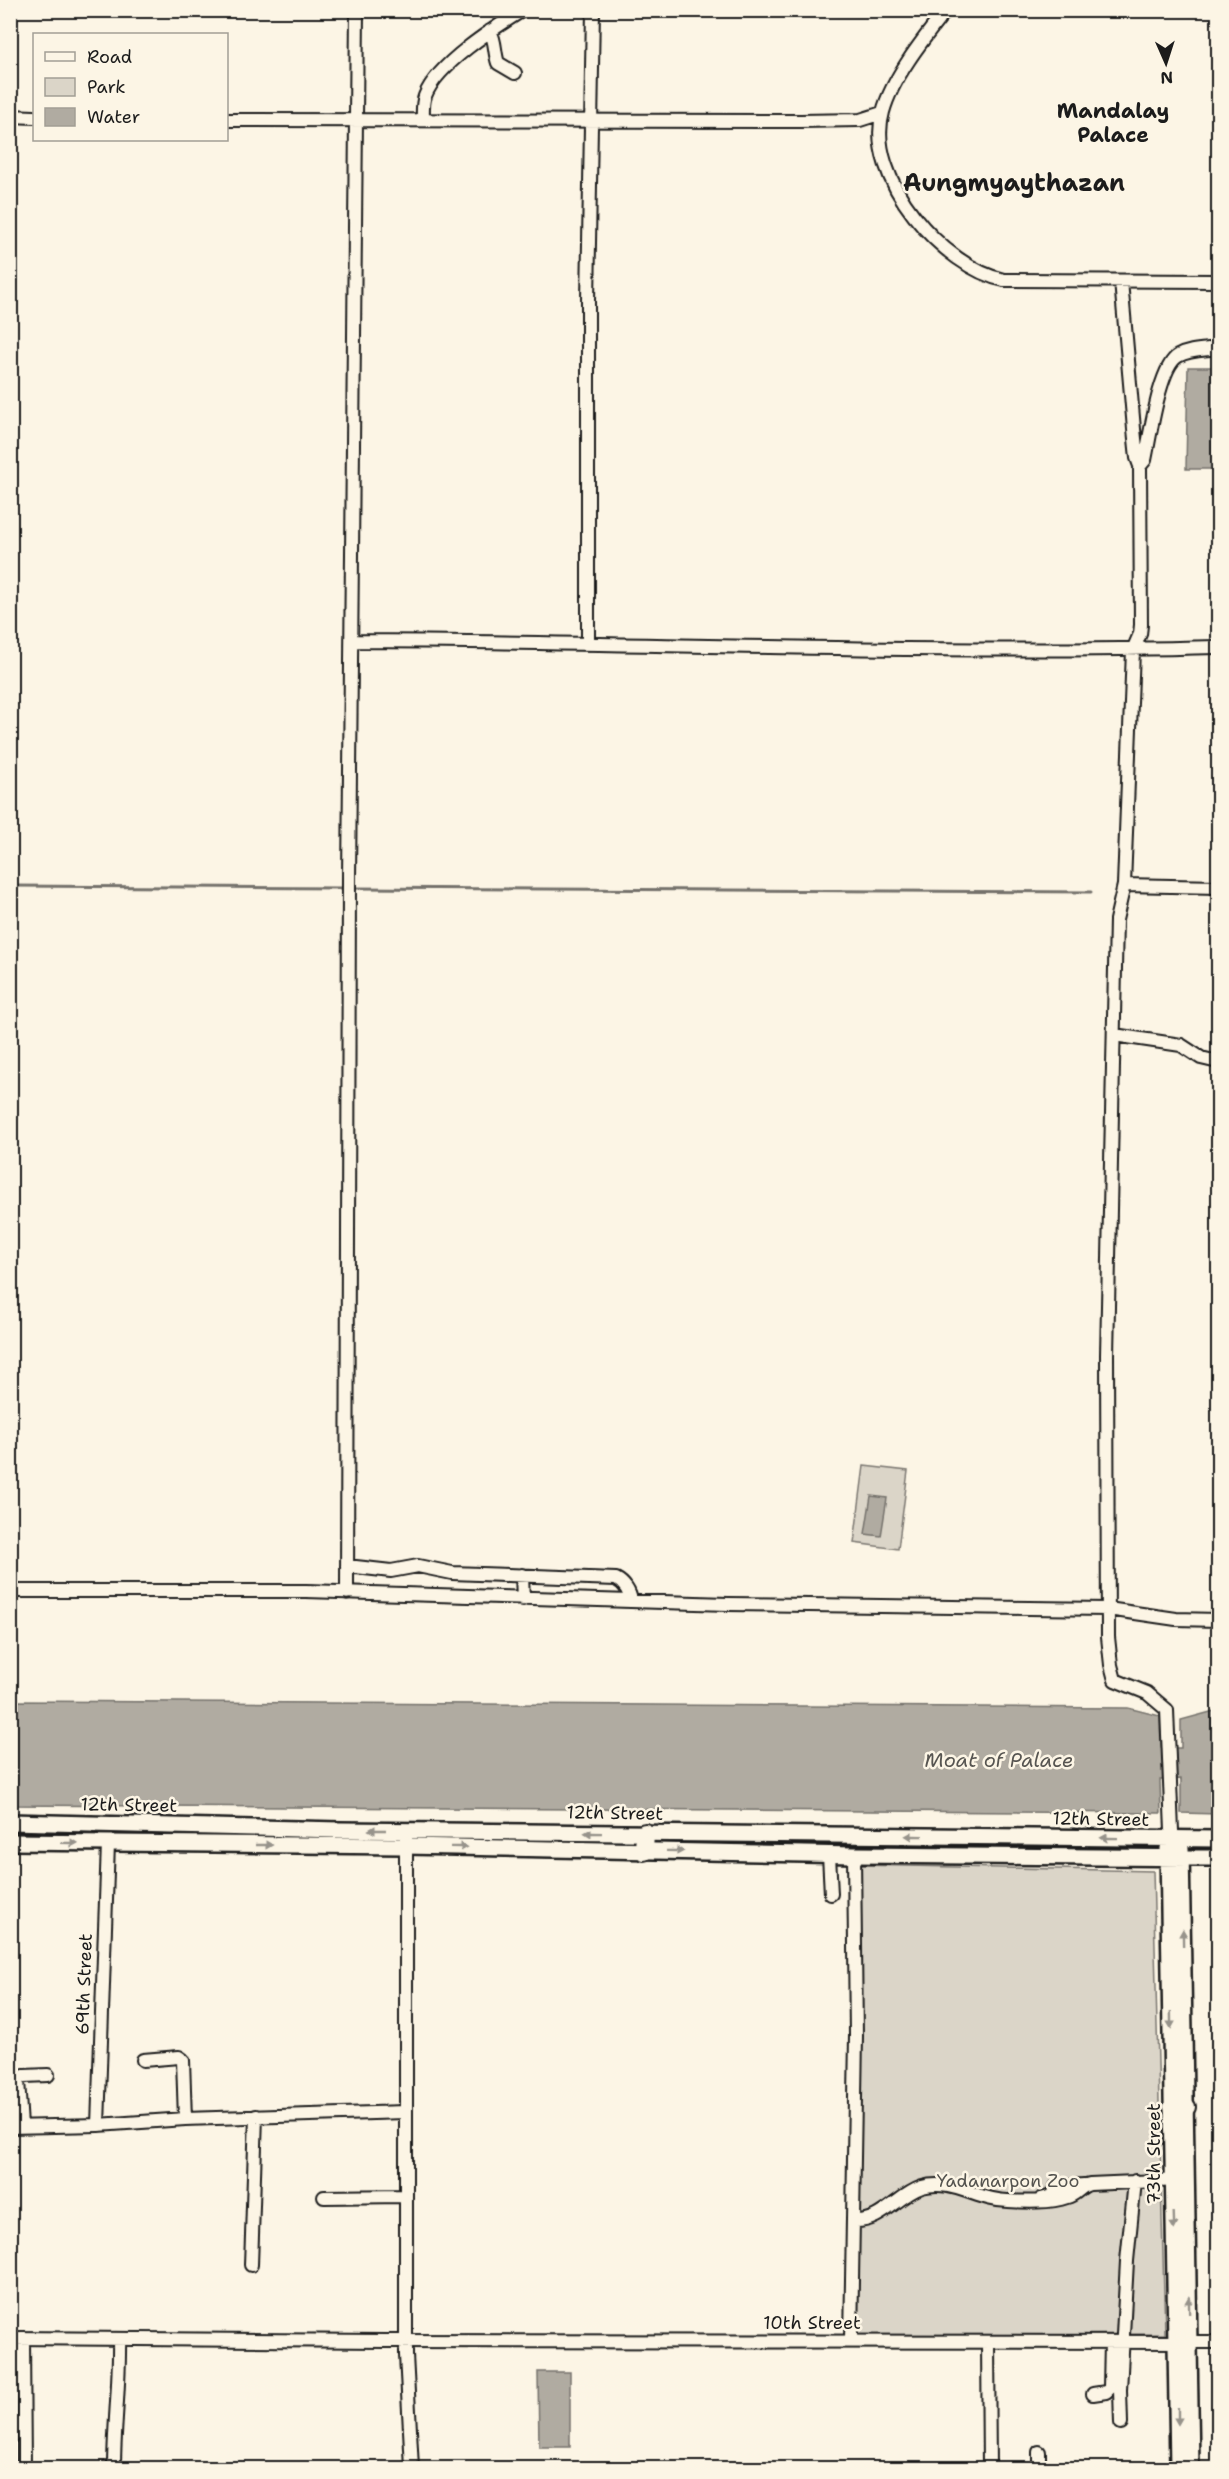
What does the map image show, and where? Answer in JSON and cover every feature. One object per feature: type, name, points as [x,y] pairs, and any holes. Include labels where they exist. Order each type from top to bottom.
[{"type":"main road","name":"12th Street","points":[[10,1822],[406,1838],[645,1842],[1173,1836],[1218,1839]]},
{"type":"main road","name":"73th Street","points":[[1173,1836],[1184,2343],[1191,2469]]},
{"type":"main road","name":"12th Street","points":[[10,1842],[108,1844],[406,1838]]},
{"type":"main road","name":"12th Street","points":[[645,1842],[829,1855],[1218,1858]]},
{"type":"main road","name":"73th Street","points":[[1178,2469],[1184,2343]]},
{"type":"street","points":[[347,1593],[349,884],[357,10]]},
{"type":"street","points":[[423,120],[426,93],[441,74],[490,31],[523,10]]},
{"type":"street","points":[[588,642],[588,301],[593,121],[593,10]]},
{"type":"street","points":[[946,10],[903,71],[882,113],[880,138],[890,176],[909,208],[936,242],[956,259],[974,270],[1004,280],[1218,281]]},
{"type":"street","points":[[490,31],[495,39],[498,63],[515,73]]},
{"type":"street","points":[[228,120],[860,120],[882,113]]},
{"type":"street","points":[[10,116],[33,117]]},
{"type":"street","points":[[860,120],[880,138]]},
{"type":"street","points":[[1121,281],[1134,429],[1140,466],[1141,625],[1133,650],[1124,885],[1116,920],[1107,1354],[1108,1609],[1113,1677],[1155,1698],[1168,1713],[1173,1836]]},
{"type":"street","points":[[1140,466],[1145,460],[1169,364],[1184,354],[1218,348]]},
{"type":"street","points":[[353,641],[1133,650],[1218,647]]},
{"type":"street","points":[[1124,885],[1218,887]]},
{"type":"street","points":[[1114,1035],[1181,1045],[1201,1058],[1218,1062]]},
{"type":"street","points":[[347,1566],[391,1571],[418,1566],[452,1573],[616,1579],[623,1584],[631,1601]]},
{"type":"street","points":[[522,1575],[523,1599]]},
{"type":"street","points":[[10,1591],[347,1593],[523,1599],[1108,1609],[1176,1619],[1218,1620]]},
{"type":"street","points":[[406,1838],[405,2342],[412,2469]]},
{"type":"street","name":"69th Street","points":[[98,2126],[108,1844]]},
{"type":"street","points":[[829,1855],[831,1894]]},
{"type":"street","points":[[851,2341],[856,2036],[854,1855]]},
{"type":"street","points":[[143,2060],[179,2057],[183,2060],[185,2119]]},
{"type":"street","points":[[48,2075],[24,2076],[18,2080],[16,2126],[98,2126],[185,2119],[405,2112]]},
{"type":"street","points":[[251,2265],[256,2116]]},
{"type":"street","points":[[853,2221],[862,2221],[879,2215],[912,2192],[934,2185],[956,2187],[998,2200],[1037,2200],[1066,2198],[1075,2194],[1084,2185],[1180,2180]]},
{"type":"street","points":[[1093,2394],[1106,2392],[1110,2388],[1135,2181]]},
{"type":"street","points":[[324,2197],[405,2196]]},
{"type":"street","points":[[17,2338],[24,2469]]},
{"type":"street","name":"10th Street","points":[[17,2338],[405,2342],[1218,2342]]},
{"type":"street","points":[[114,2469],[114,2436],[120,2384],[119,2339]]},
{"type":"street","points":[[988,2342],[989,2469]]},
{"type":"street","points":[[1117,2342],[1121,2423]]},
{"type":"street","points":[[1039,2452],[1039,2469]]},
{"type":"green space","points":[[864,1466],[908,1471],[898,1549],[854,1543]]},
{"type":"green space","name":"Yadanarpon Zoo","points":[[859,1865],[1153,1871],[1165,2334],[855,2337]]},
{"type":"water","points":[[1188,367],[1218,367],[1218,469],[1186,469]]},
{"type":"water","points":[[871,1496],[887,1498],[881,1536],[865,1534]]},
{"type":"water","name":"Moat of Palace","points":[[11,1701],[1128,1708],[1160,1716],[1161,1748],[1181,1748],[1181,1720],[1218,1710],[1218,1814],[1181,1813],[1181,1779],[1160,1780],[1161,1813],[11,1805]]},
{"type":"water","points":[[538,2372],[570,2372],[570,2447],[539,2447]]},
{"type":"waterway","points":[[10,886],[346,888]]},
{"type":"waterway","points":[[352,888],[1091,892]]},
{"type":"district","name":"Mandalay Palace","points":[[1113,123]]},
{"type":"district","name":"Aungmyaythazan","points":[[1014,183]]}]
